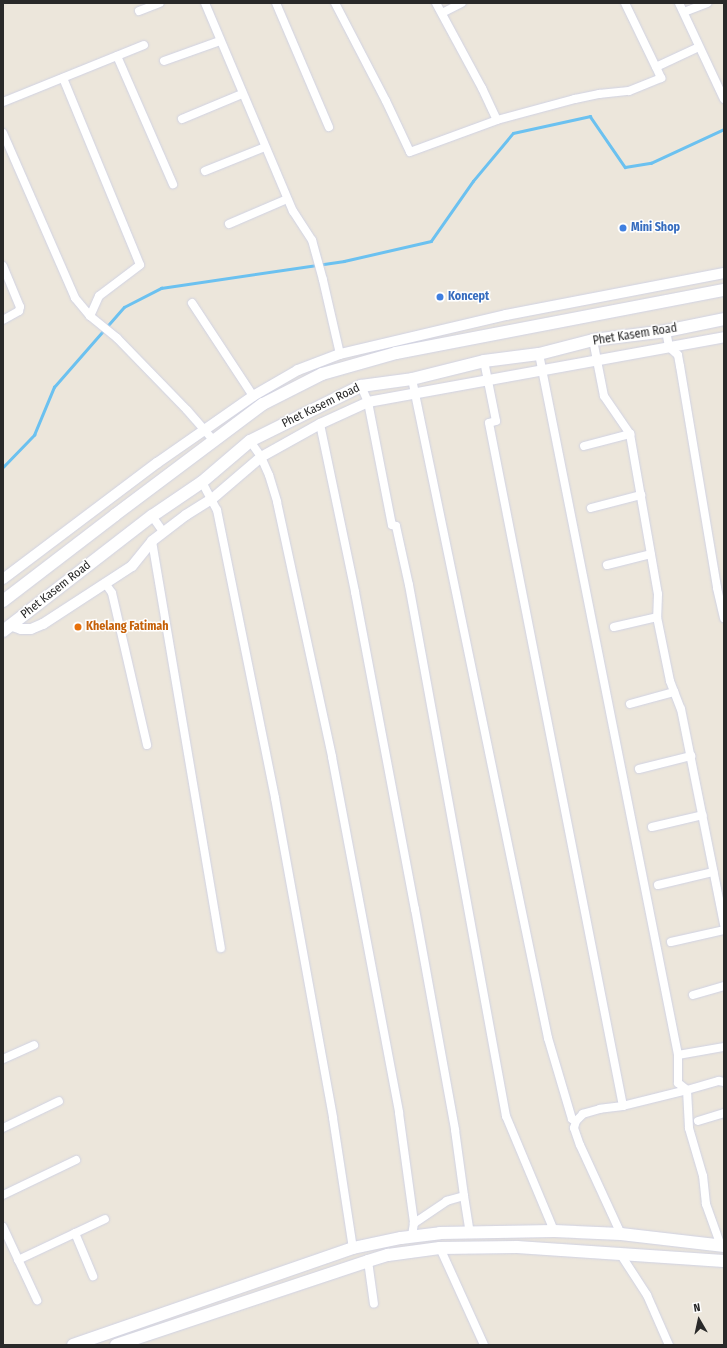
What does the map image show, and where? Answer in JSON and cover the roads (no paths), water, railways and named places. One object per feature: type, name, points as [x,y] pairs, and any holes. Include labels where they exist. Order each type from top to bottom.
[{"type":"main road","name":"Phet Kasem Road","points":[[3,601],[263,404],[322,374],[394,348],[724,290]]},
{"type":"main road","name":"Phet Kasem Road","points":[[7,628],[152,516],[202,482],[250,441],[361,386],[412,378],[484,361],[539,354],[593,340],[666,331],[724,319]]},
{"type":"main road","points":[[73,1345],[353,1248],[412,1236],[470,1232],[554,1230],[621,1234],[723,1246]]},
{"type":"main road","points":[[116,1345],[388,1255],[440,1248],[517,1247],[724,1261]]},
{"type":"street","points":[[139,11],[160,3]]},
{"type":"street","points":[[205,3],[292,211],[312,240],[340,354]]},
{"type":"street","points":[[276,3],[329,126]]},
{"type":"street","points":[[336,3],[410,152],[497,120],[575,98],[629,91],[661,78],[625,3]]},
{"type":"street","points":[[436,3],[497,120]]},
{"type":"street","points":[[442,13],[462,3]]},
{"type":"street","points":[[679,3],[699,47],[720,83],[724,99]]},
{"type":"street","points":[[684,12],[707,3]]},
{"type":"street","points":[[164,61],[220,41]]},
{"type":"street","points":[[3,102],[144,45]]},
{"type":"street","points":[[656,67],[699,47]]},
{"type":"street","points":[[117,56],[173,184]]},
{"type":"street","points":[[63,78],[140,265],[99,296],[90,316]]},
{"type":"street","points":[[182,119],[242,94]]},
{"type":"street","points":[[3,133],[75,298],[90,316],[117,338],[214,441]]},
{"type":"street","points":[[204,171],[265,147]]},
{"type":"street","points":[[229,224],[287,199]]},
{"type":"street","points":[[3,266],[20,307],[19,311],[3,320]]},
{"type":"street","points":[[3,579],[157,463],[206,431],[253,396],[298,370],[340,354],[394,348],[506,315],[724,272]]},
{"type":"street","points":[[192,304],[253,396]]},
{"type":"street","points":[[666,331],[669,347],[678,354],[717,588],[724,618]]},
{"type":"street","points":[[7,628],[31,630],[43,624],[132,566],[152,541],[186,515],[212,499],[261,457],[320,424],[368,402],[724,337]]},
{"type":"street","points":[[593,340],[604,396],[630,434],[658,594],[657,617],[674,692],[681,708],[724,925]]},
{"type":"street","points":[[539,354],[678,1055],[678,1083],[687,1090],[690,1128],[703,1176],[706,1204],[723,1246]]},
{"type":"street","points":[[484,361],[496,422],[489,424],[622,1106]]},
{"type":"street","points":[[412,378],[491,770],[548,1038],[572,1119],[576,1121]]},
{"type":"street","points":[[361,386],[368,402],[392,525],[396,526],[409,585],[506,1116],[554,1230]]},
{"type":"street","points":[[320,424],[355,592],[413,901],[455,1130],[470,1232]]},
{"type":"street","points":[[584,446],[630,434]]},
{"type":"street","points":[[250,441],[261,457],[272,483],[277,502],[332,757],[399,1113],[414,1223],[412,1236]]},
{"type":"street","points":[[202,482],[217,510],[275,798],[333,1118],[353,1248]]},
{"type":"street","points":[[591,508],[641,495]]},
{"type":"street","points":[[152,516],[163,532]]},
{"type":"street","points":[[152,541],[221,948]]},
{"type":"street","points":[[607,565],[651,554]]},
{"type":"street","points":[[105,583],[112,593],[147,745]]},
{"type":"street","points":[[614,627],[657,617]]},
{"type":"street","points":[[630,704],[674,692]]},
{"type":"street","points":[[639,769],[691,756]]},
{"type":"street","points":[[652,827],[703,815]]},
{"type":"street","points":[[658,885],[713,872]]},
{"type":"street","points":[[671,942],[724,930]]},
{"type":"street","points":[[693,994],[724,986]]},
{"type":"street","points":[[3,1059],[34,1045]]},
{"type":"street","points":[[678,1055],[724,1047]]},
{"type":"street","points":[[621,1234],[580,1145],[574,1128],[576,1121],[583,1114],[600,1109],[622,1106],[719,1081],[724,1082]]},
{"type":"street","points":[[3,1128],[59,1101]]},
{"type":"street","points":[[698,1121],[724,1113]]},
{"type":"street","points":[[3,1195],[76,1160]]},
{"type":"street","points":[[414,1223],[446,1201],[464,1196]]},
{"type":"street","points":[[18,1260],[104,1219]]},
{"type":"street","points":[[3,1227],[37,1300]]},
{"type":"street","points":[[75,1233],[93,1276]]},
{"type":"street","points":[[440,1248],[484,1345]]},
{"type":"street","points":[[621,1255],[647,1295],[669,1345]]},
{"type":"street","points":[[368,1261],[374,1304]]},
{"type":"waterway","points":[[3,467],[34,435],[54,387],[124,307],[161,288],[344,261],[431,241],[473,181],[513,133],[590,116],[625,167],[651,163],[724,129]]},
{"type":"place","name":"Mini Shop","points":[[623,228]]},
{"type":"place","name":"Koncept","points":[[440,297]]},
{"type":"place","name":"Khelang Fatimah","points":[[78,627]]}]
